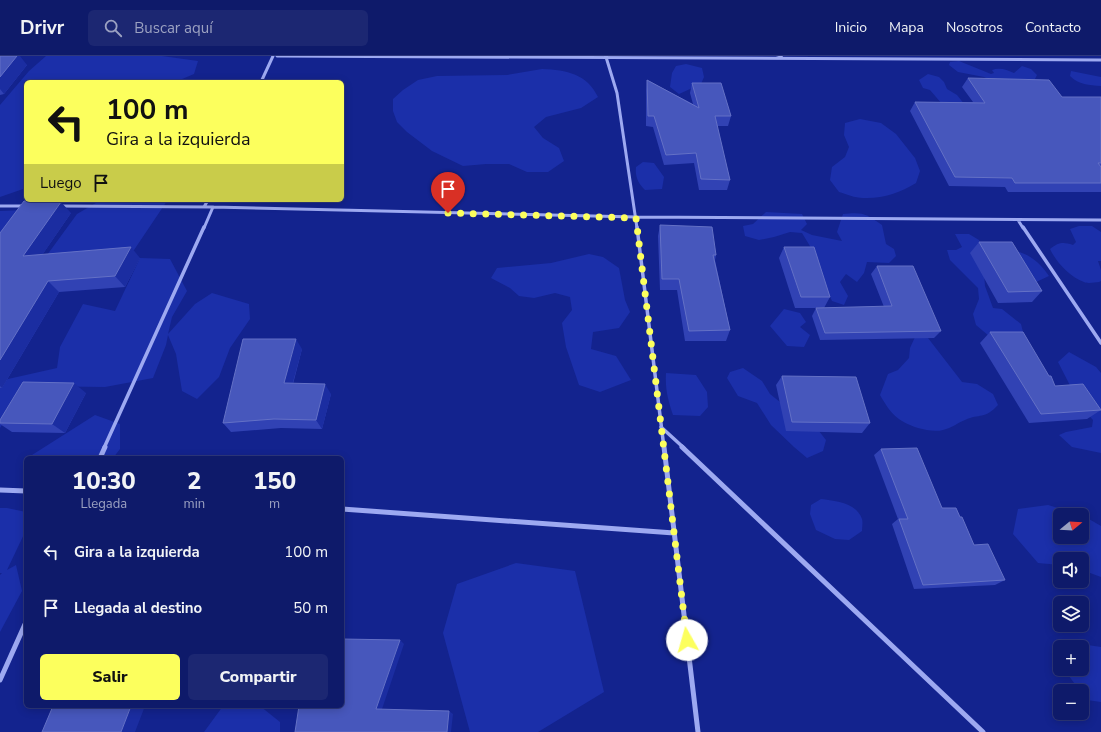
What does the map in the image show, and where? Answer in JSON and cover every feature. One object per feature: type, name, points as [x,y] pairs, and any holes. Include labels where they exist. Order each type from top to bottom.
[{"type":"street","points":[[262,80],[273,56]]},
{"type":"street","points":[[277,56],[1101,60]]},
{"type":"street","points":[[606,57],[617,94],[636,218],[698,732]]},
{"type":"street","points":[[204,207],[207,202]]},
{"type":"street","points":[[0,206],[31,206]]},
{"type":"street","points":[[55,206],[212,207],[636,218],[1101,220]]},
{"type":"street","points":[[101,456],[212,207]]},
{"type":"street","points":[[1018,220],[1101,343]]},
{"type":"street","points":[[661,427],[983,732]]},
{"type":"street","points":[[0,490],[24,490]]},
{"type":"street","points":[[344,509],[674,533]]},
{"type":"street","points":[[0,680],[24,626]]},
{"type":"lane","points":[[776,58],[782,56]]},
{"type":"shaded area","points":[[46,56],[162,56],[198,61],[194,74],[180,80],[24,80],[24,189],[0,197],[0,105],[29,71]]},
{"type":"shaded area","points":[[959,61],[991,74],[994,73],[992,70],[998,69],[1014,73],[1022,66],[1031,69],[1037,75],[1035,79],[998,83],[984,77],[958,72],[949,65],[950,62]]},
{"type":"shaded area","points":[[686,64],[702,68],[704,77],[701,84],[679,94],[670,87],[672,73],[676,66]]},
{"type":"shaded area","points":[[542,69],[568,72],[582,78],[588,83],[598,97],[581,108],[546,117],[534,127],[543,138],[559,148],[564,161],[548,172],[527,172],[509,164],[463,166],[432,151],[407,132],[397,122],[393,111],[393,99],[418,80],[437,76],[507,75]]},
{"type":"shaded area","points":[[1071,71],[1101,77],[1101,86],[1084,84],[1073,79],[1070,76]]},
{"type":"shaded area","points":[[928,74],[939,77],[944,82],[947,89],[957,95],[965,105],[942,104],[930,90],[923,88],[919,80]]},
{"type":"shaded area","points":[[860,119],[881,123],[896,134],[915,158],[920,171],[916,183],[904,190],[884,196],[870,198],[854,197],[839,192],[830,180],[832,167],[845,157],[849,147],[844,135],[845,123]]},
{"type":"shaded area","points":[[643,162],[654,163],[664,177],[662,189],[645,190],[640,185],[636,167]]},
{"type":"shaded area","points":[[98,202],[166,202],[134,250],[31,277],[77,214]]},
{"type":"shaded area","points":[[27,210],[0,248],[0,211]]},
{"type":"shaded area","points":[[766,212],[802,214],[807,224],[801,230],[812,235],[842,241],[837,232],[843,214],[856,213],[864,215],[872,218],[882,225],[886,244],[894,249],[896,256],[889,263],[867,262],[864,273],[857,282],[846,274],[840,282],[848,296],[844,305],[832,301],[820,276],[819,261],[802,233],[790,232],[759,240],[745,236],[743,226],[753,224]]},
{"type":"shaded area","points":[[1079,226],[1092,226],[1101,232],[1101,261],[1098,261],[1101,270],[1101,281],[1099,282],[1086,283],[1074,277],[1060,264],[1050,249],[1061,243],[1073,245],[1076,242],[1070,229]]},
{"type":"shaded area","points":[[955,234],[969,234],[979,240],[982,249],[985,286],[993,308],[1002,309],[1021,324],[1024,336],[989,336],[976,325],[973,314],[979,299],[978,288],[950,260],[947,250],[956,250],[962,247]]},
{"type":"shaded area","points":[[1016,251],[1035,260],[1049,276],[1034,283]]},
{"type":"shaded area","points":[[589,254],[603,257],[619,268],[625,300],[630,312],[619,328],[593,332],[591,349],[616,356],[631,380],[600,392],[579,385],[566,347],[562,323],[572,310],[570,297],[555,293],[534,298],[519,296],[510,288],[491,278],[497,268],[551,263]]},
{"type":"shaded area","points":[[140,258],[170,259],[187,291],[172,317],[168,334],[195,304],[212,293],[249,304],[250,319],[230,348],[219,377],[197,399],[182,391],[176,354],[168,335],[166,345],[153,378],[105,387],[27,386],[0,428],[0,382],[57,368],[60,347],[83,304],[115,311]]},
{"type":"shaded area","points":[[784,309],[800,313],[806,322],[800,327],[810,335],[804,347],[787,346],[770,326]]},
{"type":"shaded area","points":[[915,337],[928,338],[962,382],[977,384],[993,394],[998,405],[989,413],[970,418],[940,431],[918,428],[905,423],[895,416],[880,395],[888,374],[898,370],[909,358],[910,348]]},
{"type":"shaded area","points":[[1069,352],[1096,367],[1101,373],[1101,453],[1072,447],[1059,435],[1066,432],[1092,427],[1093,420],[1081,407],[1058,362]]},
{"type":"shaded area","points":[[743,368],[762,381],[770,394],[785,406],[811,421],[826,440],[823,451],[807,458],[771,425],[757,403],[738,396],[727,378],[730,372]]},
{"type":"shaded area","points":[[666,373],[696,375],[707,392],[708,407],[700,416],[673,415],[667,394]]},
{"type":"shaded area","points":[[95,415],[120,424],[120,449],[115,456],[32,455]]},
{"type":"shaded area","points":[[821,499],[844,503],[855,509],[862,519],[862,531],[849,540],[835,539],[816,530],[810,514],[811,505]]},
{"type":"shaded area","points":[[1048,505],[1058,508],[1053,508],[1053,544],[1089,544],[1089,519],[1101,526],[1101,577],[1089,573],[1089,552],[1053,552],[1053,564],[1038,563],[1013,534],[1018,509]]},
{"type":"shaded area","points":[[0,508],[24,512],[24,534],[7,570],[16,565],[22,591],[0,632],[0,575],[2,573],[0,573]]},
{"type":"shaded area","points":[[516,563],[575,571],[604,692],[538,732],[470,732],[443,633],[457,584]]},
{"type":"shaded area","points":[[1089,645],[1101,647],[1101,702],[1089,700],[1089,684],[1075,684],[1069,676],[1089,676]]},
{"type":"shaded area","points":[[222,708],[262,708],[280,722],[280,732],[204,732]]},
{"type":"building","points":[[0,56],[17,56],[0,77]]},
{"type":"building","points":[[968,78],[1049,80],[1062,97],[1101,97],[1101,163],[1098,163],[1101,167],[1101,183],[1015,183],[1012,178],[955,177],[915,102],[985,103]]},
{"type":"building","points":[[647,80],[699,108],[692,83],[721,83],[731,116],[715,116],[730,180],[701,179],[696,153],[666,155],[654,116],[648,116]]},
{"type":"building","points":[[24,201],[61,202],[23,256],[131,247],[115,276],[48,281],[0,360],[0,233]]},
{"type":"building","points":[[660,225],[712,227],[716,255],[713,255],[730,330],[689,331],[679,279],[662,279]]},
{"type":"building","points":[[979,242],[1012,242],[1042,291],[1008,292]]},
{"type":"building","points":[[784,247],[814,247],[830,297],[801,297]]},
{"type":"building","points":[[877,266],[913,266],[941,331],[825,333],[816,308],[892,306]]},
{"type":"building","points":[[990,332],[1023,332],[1049,376],[1051,376],[1055,386],[1083,384],[1101,410],[1041,414]]},
{"type":"building","points":[[243,339],[296,339],[284,383],[325,384],[316,420],[274,419],[223,423]]},
{"type":"building","points":[[782,376],[856,377],[870,423],[792,422]]},
{"type":"building","points":[[23,382],[74,383],[52,424],[0,423],[0,420]]},
{"type":"building","points":[[917,448],[942,508],[956,508],[960,517],[962,517],[974,545],[988,544],[1005,580],[923,585],[899,519],[908,519],[881,449]]},
{"type":"building","points":[[344,639],[400,640],[376,709],[449,711],[447,732],[295,732],[299,708],[344,708]]},
{"type":"building","points":[[52,708],[130,708],[121,732],[42,732]]},
{"type":"route","points":[[448,213],[636,218],[687,640]]}]
